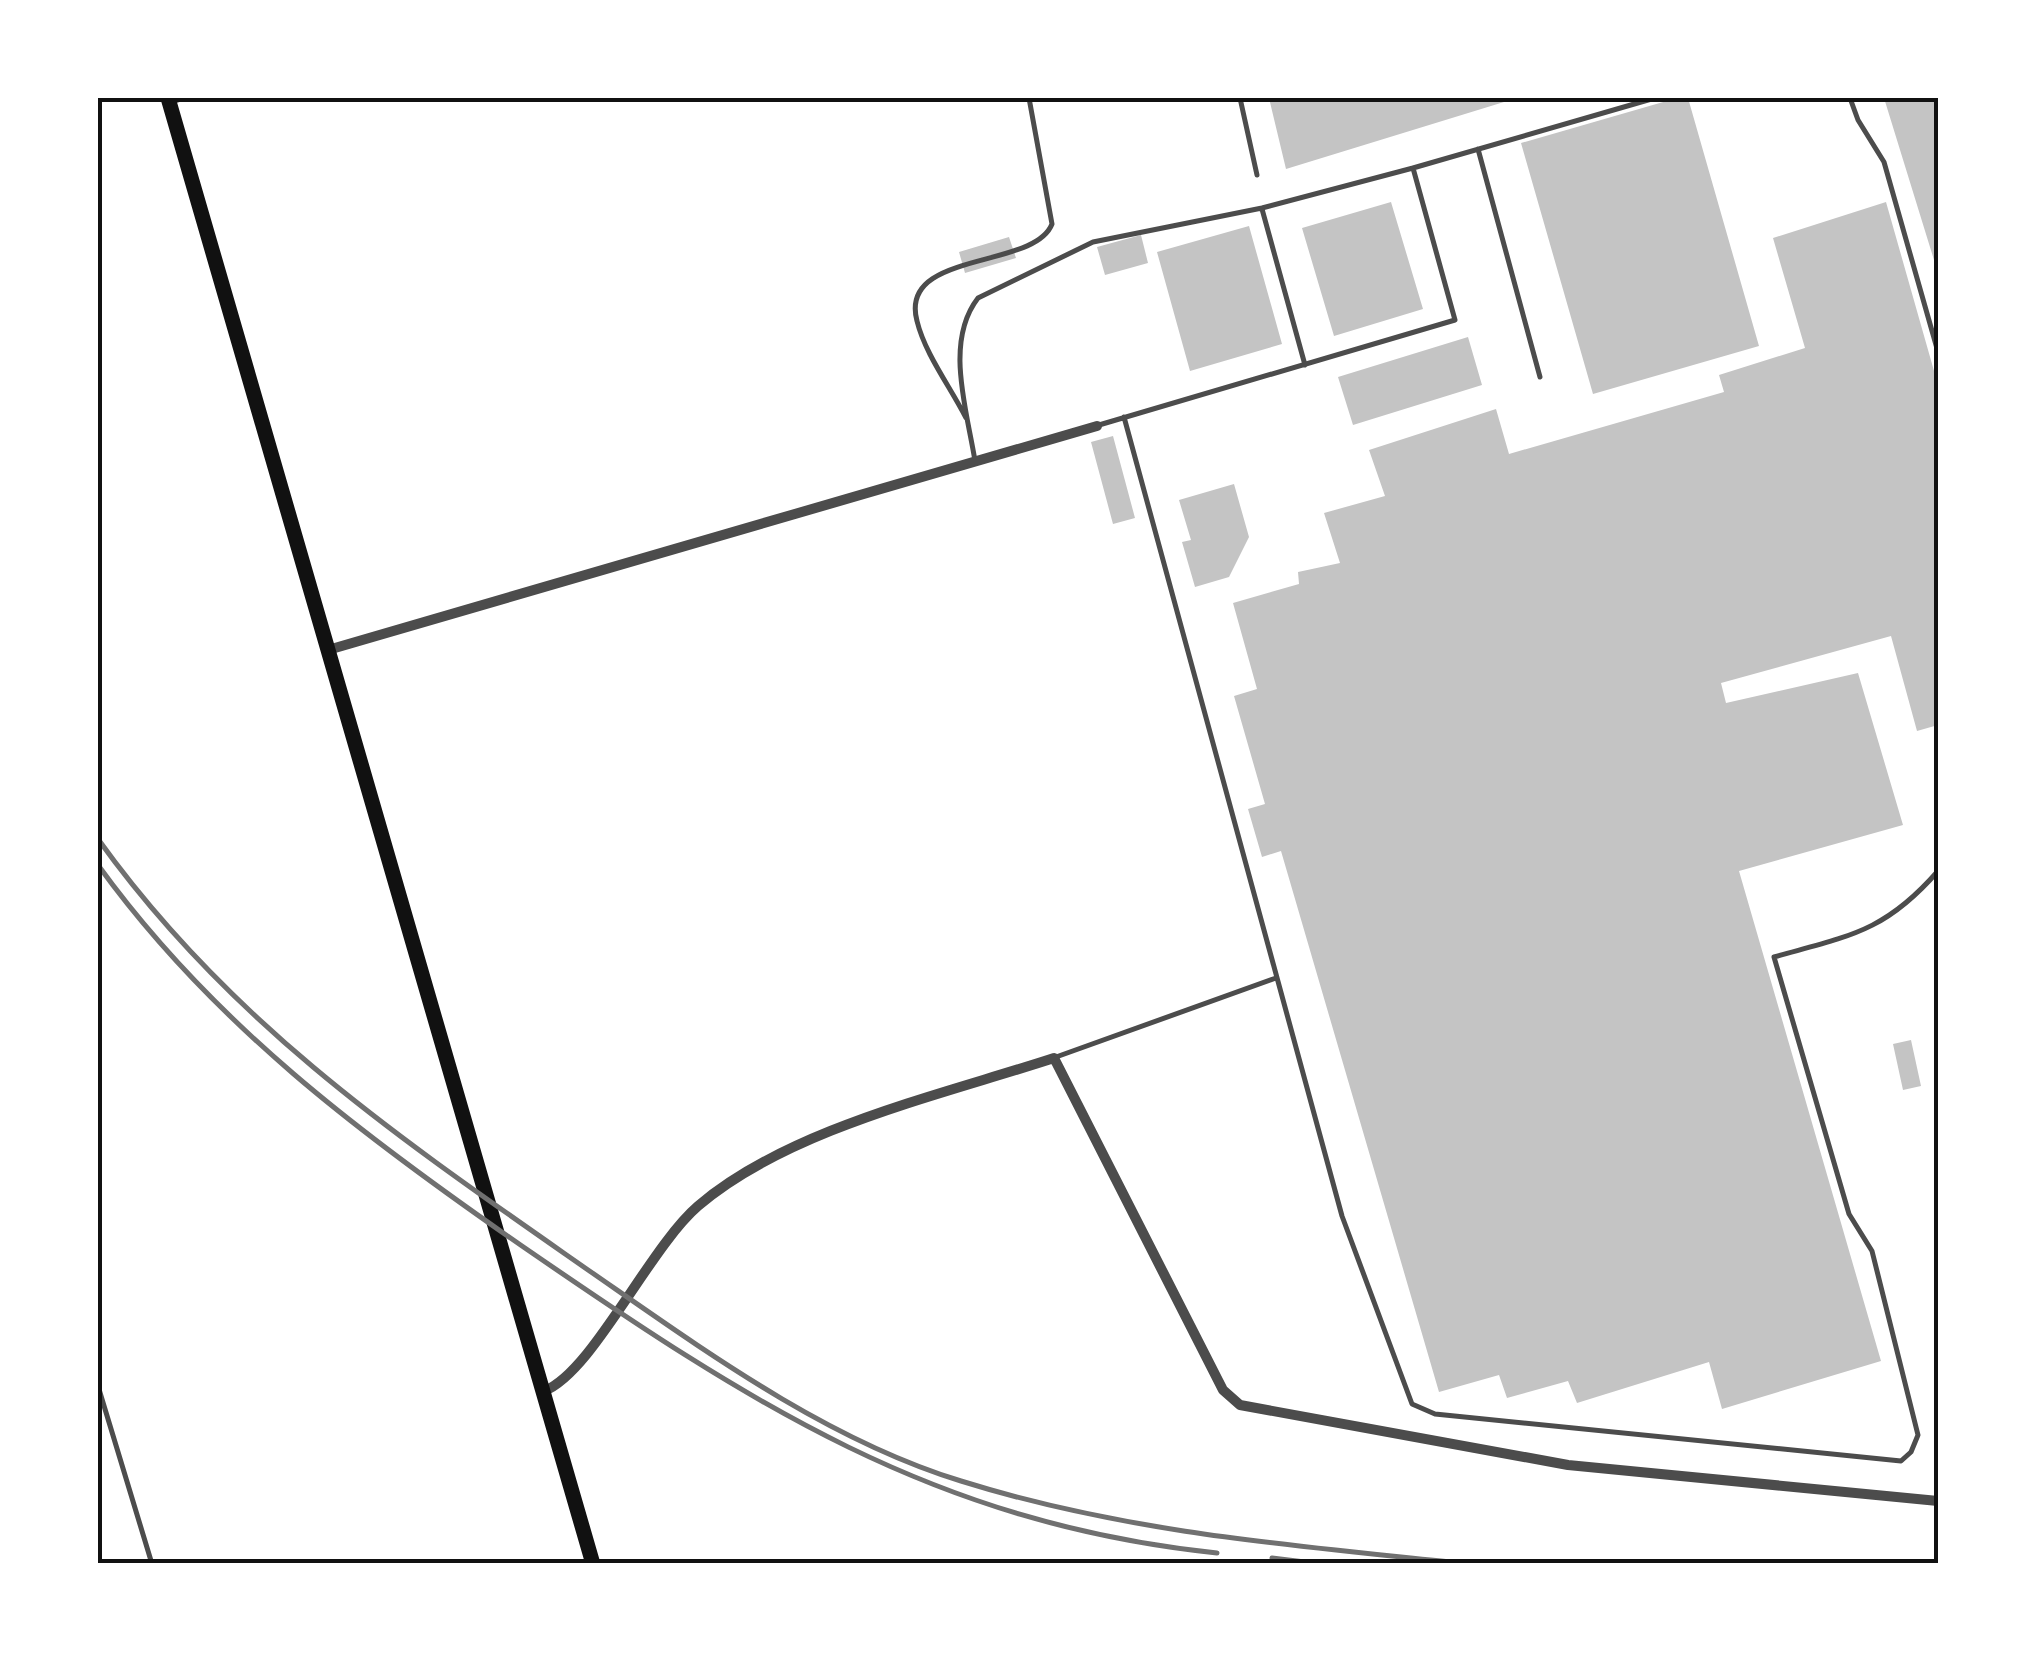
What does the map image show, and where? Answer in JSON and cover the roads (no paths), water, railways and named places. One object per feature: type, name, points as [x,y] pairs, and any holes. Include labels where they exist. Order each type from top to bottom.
[{"type":"highway","points":[[174,99],[328,650],[594,1564]]},
{"type":"street","points":[[328,650],[1096,426]]},
{"type":"street","points":[[544,1391],[568,1379],[641,1272],[695,1208],[755,1162],[1054,1058],[1223,1390],[1240,1405],[1568,1464],[1938,1501]]},
{"type":"lane","points":[[969,423],[917,322],[915,302],[924,286],[948,270],[1035,245],[1048,235],[1052,224],[1029,98]]},
{"type":"lane","points":[[1240,98],[1256,175]]},
{"type":"lane","points":[[975,461],[958,336],[965,315],[978,298],[1093,242],[1262,208],[1655,98]]},
{"type":"lane","points":[[1850,98],[1858,120],[1884,162],[1938,352]]},
{"type":"lane","points":[[1478,149],[1540,377]]},
{"type":"lane","points":[[1096,426],[1455,320],[1413,168]]},
{"type":"lane","points":[[1262,208],[1306,365]]},
{"type":"lane","points":[[1124,417],[1342,1216],[1412,1404],[1435,1414],[1901,1461],[1911,1452],[1918,1435],[1877,1270],[1872,1252],[1849,1214],[1774,957],[1872,929],[1911,903],[1938,871]]},
{"type":"lane","points":[[1054,1058],[1276,978]]},
{"type":"lane","points":[[98,1386],[152,1564]]},
{"type":"railway","points":[[98,839],[150,906],[205,967],[325,1077],[454,1176],[591,1272],[723,1362],[815,1418],[911,1463],[1023,1499],[1213,1535],[1469,1564]]},
{"type":"railway","points":[[98,865],[190,976],[293,1074],[463,1205],[687,1356],[848,1447],[932,1484],[1021,1514],[1115,1538],[1217,1553]]},
{"type":"railway","points":[[1272,1558],[1321,1564]]}]
